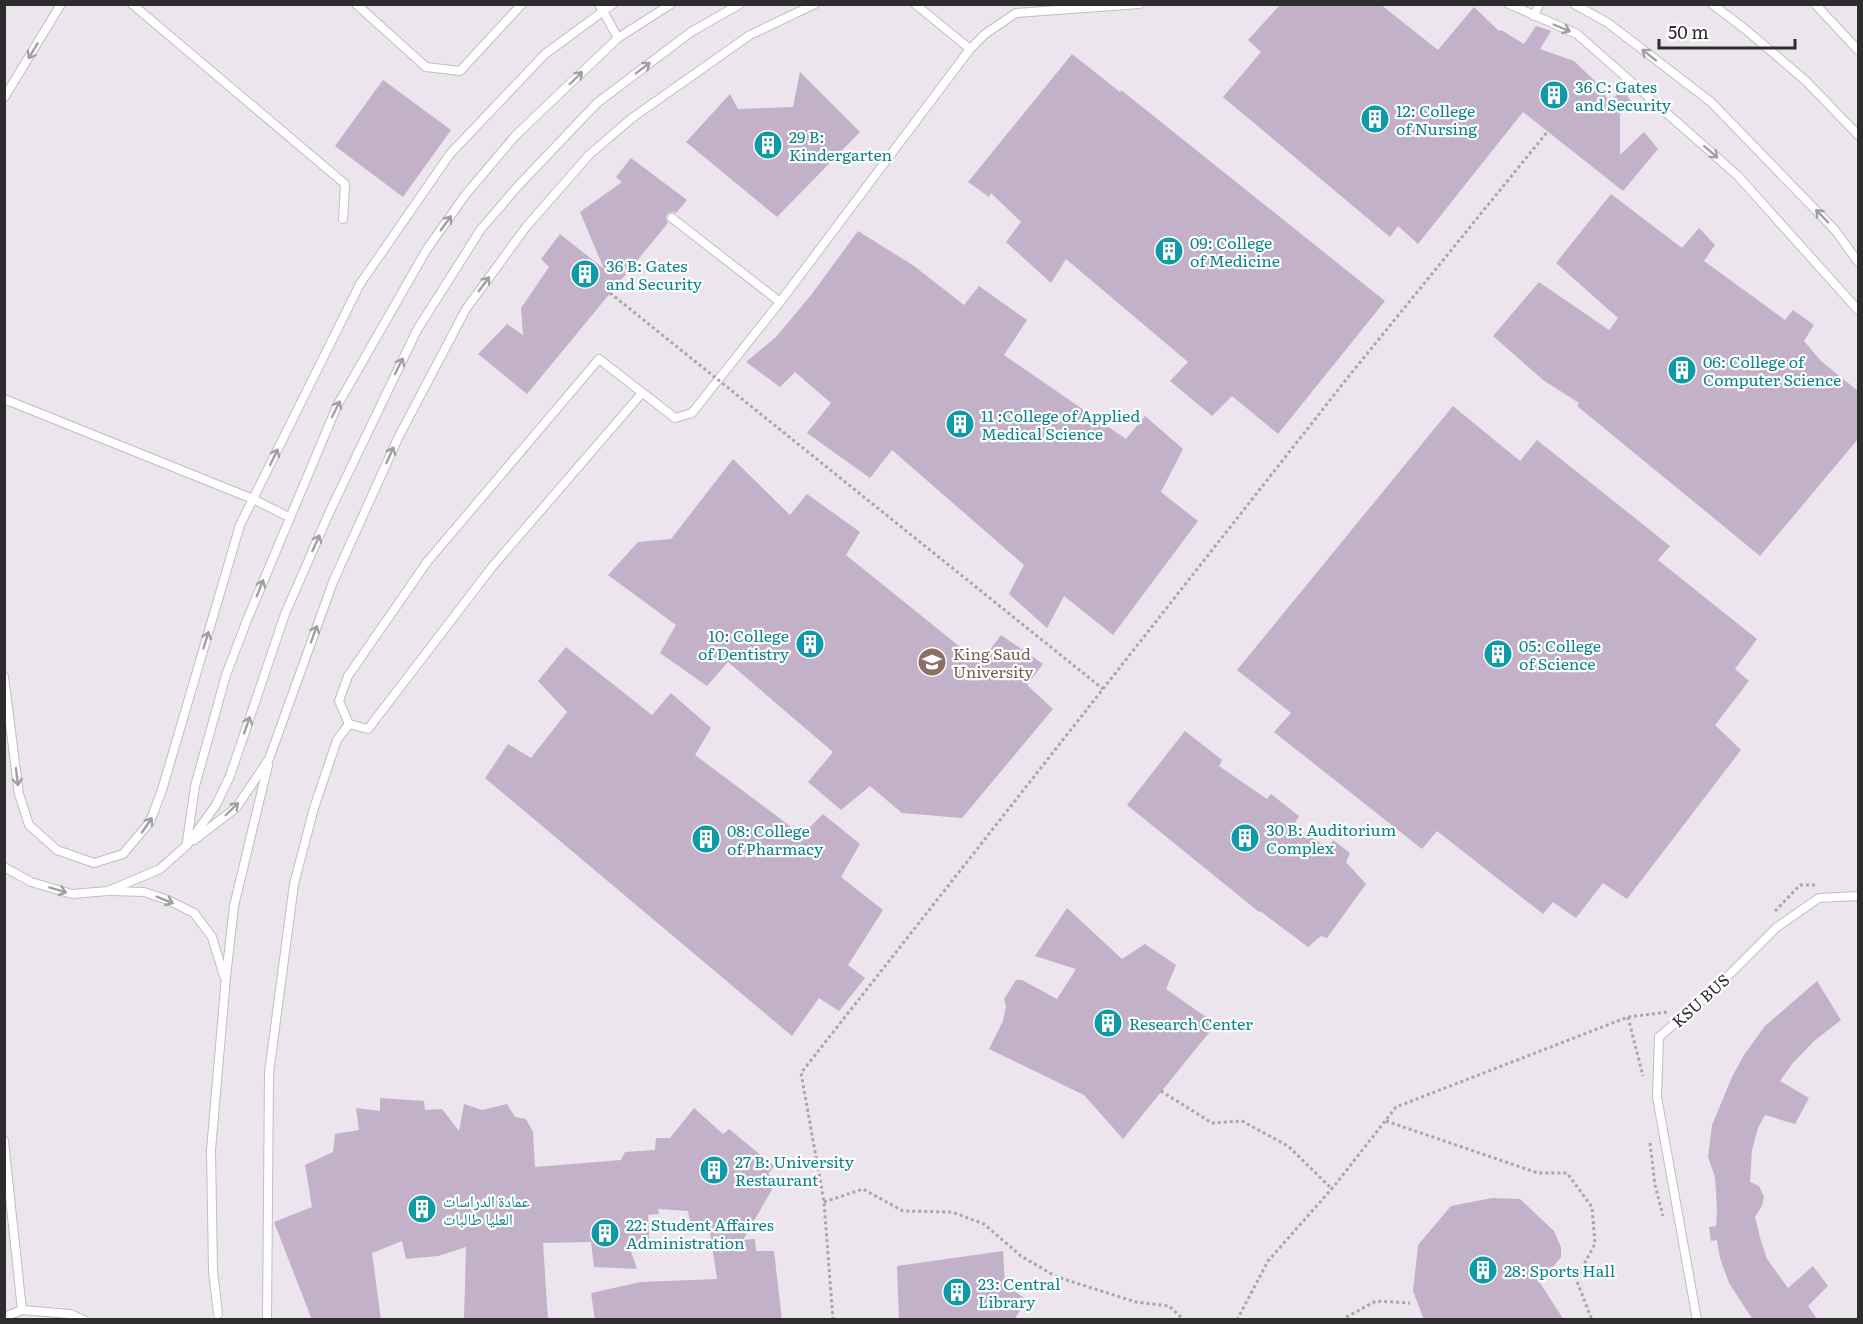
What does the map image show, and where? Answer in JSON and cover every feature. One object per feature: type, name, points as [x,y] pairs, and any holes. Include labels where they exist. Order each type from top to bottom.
[{"type":"lane","points":[[4,98],[61,4]]},
{"type":"lane","points":[[132,4],[345,184],[343,219]]},
{"type":"lane","points":[[356,4],[426,67],[460,71],[522,4]]},
{"type":"lane","points":[[4,677],[19,794],[29,825],[57,850],[94,863],[123,854],[150,822],[158,801],[240,525],[360,284],[450,154],[545,54],[602,8],[614,4]]},
{"type":"lane","points":[[187,845],[195,786],[226,675],[336,406],[427,249],[466,194],[516,135],[618,38],[671,4]]},
{"type":"lane","points":[[187,845],[216,805],[230,776],[285,614],[330,511],[417,330],[481,229],[518,186],[597,103],[690,32],[740,4]]},
{"type":"lane","points":[[218,1314],[213,1271],[211,1150],[234,906],[269,759],[333,582],[398,438],[466,309],[526,227],[598,147],[632,118],[750,35],[815,4]]},
{"type":"lane","points":[[915,4],[970,49]]},
{"type":"lane","points":[[349,724],[339,701],[348,676],[427,562],[599,359],[675,418],[692,412],[780,302],[970,49],[985,34],[1016,13],[1139,4]]},
{"type":"lane","points":[[1509,4],[1577,34],[1738,176],[1858,310]]},
{"type":"lane","points":[[1534,15],[1539,4]]},
{"type":"lane","points":[[1574,4],[1608,23],[1711,102],[1835,230],[1858,262]]},
{"type":"lane","points":[[1712,4],[1806,81],[1858,135]]},
{"type":"lane","points":[[1815,4],[1858,50]]},
{"type":"lane","points":[[602,8],[618,38]]},
{"type":"lane","points":[[672,218],[780,302]]},
{"type":"lane","points":[[349,724],[368,729],[492,567],[642,393]]},
{"type":"lane","points":[[4,399],[253,499],[289,517]]},
{"type":"lane","points":[[267,1320],[269,1073],[294,884],[314,808],[337,740],[349,724]]},
{"type":"lane","points":[[108,891],[160,869],[187,845],[236,808],[269,759]]},
{"type":"lane","points":[[4,867],[31,882],[72,894],[108,891],[144,892],[168,900],[194,913],[212,937],[226,982]]},
{"type":"lane","name":"KSU BUS","points":[[1697,1320],[1657,1097],[1659,1037],[1713,991],[1777,927],[1819,898],[1858,896]]},
{"type":"lane","points":[[4,1141],[22,1310]]},
{"type":"lane","points":[[4,1317],[22,1310],[70,1314],[84,1320]]},
{"type":"path","points":[[833,1320],[824,1202],[801,1073],[1349,376],[1548,131]]},
{"type":"path","points":[[610,293],[1103,689]]},
{"type":"path","points":[[1237,1320],[1268,1261],[1332,1189],[1396,1107],[1628,1017]]},
{"type":"path","points":[[1161,1091],[1212,1123],[1242,1121],[1288,1146],[1332,1189]]},
{"type":"path","points":[[1385,1121],[1538,1173],[1567,1173],[1592,1207],[1595,1244],[1576,1279],[1592,1320]]},
{"type":"path","points":[[824,1202],[863,1189],[903,1211],[952,1212],[984,1224],[1021,1256],[1057,1277],[1136,1302],[1169,1306],[1184,1320]]},
{"type":"path","points":[[1341,1320],[1376,1301],[1410,1303]]},
{"type":"shaded area","name":"King Saud University","points":[[5,5],[1858,5],[1858,1319],[5,1320]]},
{"type":"building","name":"12: College of Nursing","points":[[1281,4],[1380,4],[1438,50],[1474,7],[1499,31],[1501,30],[1524,44],[1536,26],[1551,31],[1540,49],[1574,61],[1595,81],[1609,101],[1623,90],[1633,104],[1620,113],[1620,155],[1644,132],[1658,149],[1623,191],[1523,112],[1418,244],[1398,226],[1390,237],[1223,97],[1261,52],[1248,40]]},
{"type":"building","name":"09: College of Medicine","points":[[1072,54],[1120,92],[1121,90],[1385,301],[1278,434],[1232,396],[1212,416],[1170,381],[1188,362],[1066,259],[1051,283],[1006,242],[1021,222],[991,193],[989,197],[968,182]]},
{"type":"building","name":"29 B: Kindergarten","points":[[800,72],[860,132],[777,217],[686,142],[730,94],[738,109],[793,107]]},
{"type":"building","points":[[383,80],[451,130],[403,197],[335,146]]},
{"type":"building","name":"36 B: Gates and Security","points":[[631,158],[687,200],[676,213],[667,214],[668,223],[527,394],[478,354],[507,324],[523,335],[521,308],[549,267],[541,259],[560,234],[604,269],[580,212],[622,182],[616,177]]},
{"type":"building","name":"06: College of Computer Science","points":[[1611,194],[1682,248],[1699,228],[1715,245],[1704,261],[1785,320],[1793,310],[1814,325],[1804,341],[1821,361],[1858,391],[1858,439],[1760,556],[1577,406],[1579,403],[1543,380],[1493,336],[1539,282],[1609,330],[1618,318],[1556,263]]},
{"type":"building","name":"11 :College of Applied Medical Science","points":[[858,231],[914,266],[964,305],[979,286],[1027,320],[1004,355],[1126,439],[1145,416],[1183,449],[1161,492],[1198,521],[1113,635],[1064,596],[1047,628],[1009,594],[1024,565],[892,450],[870,478],[807,433],[831,403],[795,372],[780,387],[746,362],[776,337],[811,295]]},
{"type":"building","name":"05: College of Science","points":[[1453,406],[1520,461],[1537,440],[1670,546],[1658,560],[1757,639],[1735,669],[1749,681],[1715,725],[1741,750],[1627,899],[1603,883],[1576,918],[1553,902],[1543,914],[1437,831],[1422,849],[1274,732],[1291,713],[1237,670]]},
{"type":"building","name":"10: College of Dentistry","points":[[733,459],[790,515],[807,494],[860,532],[846,555],[980,663],[1001,635],[1043,664],[1027,685],[1053,709],[962,818],[902,813],[870,786],[841,810],[808,782],[833,752],[728,662],[707,686],[660,653],[676,625],[608,575],[638,542],[671,539]]},
{"type":"building","name":"08: College of Pharmacy","points":[[566,647],[652,715],[671,693],[711,728],[695,755],[802,835],[823,814],[860,844],[841,877],[883,910],[848,965],[865,978],[839,1011],[819,998],[792,1036],[485,778],[508,744],[531,758],[567,712],[538,681]]},
{"type":"building","name":"30 B: Auditorium Complex","points":[[1185,731],[1222,760],[1219,766],[1267,799],[1271,794],[1299,816],[1293,826],[1329,848],[1333,840],[1350,853],[1346,862],[1366,884],[1327,938],[1321,936],[1308,947],[1259,912],[1127,805]]},
{"type":"building","name":"Research Center","points":[[1067,908],[1122,959],[1145,944],[1176,965],[1166,989],[1216,1024],[1123,1139],[1084,1095],[989,1049],[1003,1021],[1006,1006],[1004,999],[1016,980],[1022,980],[1057,999],[1076,969],[1035,956]]},
{"type":"building","points":[[1817,981],[1841,1020],[1814,1041],[1792,1064],[1780,1081],[1809,1098],[1795,1124],[1765,1115],[1758,1128],[1752,1150],[1750,1182],[1759,1186],[1764,1197],[1762,1206],[1755,1217],[1767,1259],[1788,1288],[1813,1266],[1828,1286],[1808,1306],[1818,1320],[1753,1320],[1729,1283],[1720,1258],[1717,1240],[1711,1241],[1709,1227],[1716,1226],[1717,1209],[1715,1177],[1708,1157],[1712,1125],[1732,1077],[1744,1055],[1765,1026]]},
{"type":"building","points":[[380,1098],[424,1101],[425,1110],[442,1109],[459,1131],[464,1104],[482,1110],[507,1104],[515,1117],[526,1119],[533,1132],[535,1167],[621,1160],[625,1152],[655,1150],[656,1138],[670,1138],[694,1108],[723,1134],[729,1129],[774,1166],[768,1174],[777,1181],[743,1240],[755,1239],[756,1251],[774,1251],[782,1320],[595,1320],[591,1293],[641,1282],[717,1279],[710,1232],[690,1221],[688,1211],[658,1209],[659,1214],[648,1215],[649,1239],[629,1246],[637,1269],[594,1267],[591,1242],[543,1243],[548,1320],[464,1320],[466,1247],[438,1256],[406,1259],[402,1241],[372,1253],[381,1320],[312,1320],[274,1222],[312,1207],[305,1165],[333,1152],[335,1134],[359,1130],[356,1108],[380,1111]]},
{"type":"building","name":"28: Sports Hall","points":[[1492,1198],[1520,1199],[1554,1231],[1561,1247],[1561,1257],[1540,1283],[1564,1320],[1424,1320],[1413,1291],[1418,1245],[1451,1206]]},
{"type":"building","name":"23: Central Library","points":[[1003,1251],[1005,1284],[1027,1300],[1014,1320],[899,1320],[897,1266]]},
{"type":"place","name":"36 C: Gates and Security","points":[[1554,95]]},
{"type":"place","name":"12: College of Nursing","points":[[1375,119]]},
{"type":"place","name":"29 B: Kindergarten","points":[[768,145]]},
{"type":"place","name":"09: College of Medicine","points":[[1169,251]]},
{"type":"place","name":"36 B: Gates and Security","points":[[585,274]]},
{"type":"place","name":"06: College of Computer Science","points":[[1682,370]]},
{"type":"place","name":"11 :College of Applied Medical Science","points":[[960,424]]},
{"type":"place","name":"10: College of Dentistry","points":[[810,644]]},
{"type":"place","name":"05: College of Science","points":[[1498,654]]},
{"type":"place","name":"King Saud University","points":[[932,662]]},
{"type":"place","name":"30 B: Auditorium Complex","points":[[1245,838]]},
{"type":"place","name":"08: College of Pharmacy","points":[[706,839]]},
{"type":"place","name":"Research Center","points":[[1108,1023]]},
{"type":"place","name":"27 B: University Restaurant","points":[[714,1170]]},
{"type":"place","name":"عمادة الدراسات العليا طالبات","points":[[422,1209]]},
{"type":"place","name":"22: Student Affaires Administration","points":[[605,1233]]},
{"type":"place","name":"28: Sports Hall","points":[[1483,1270]]},
{"type":"place","name":"23: Central Library","points":[[957,1292]]}]
